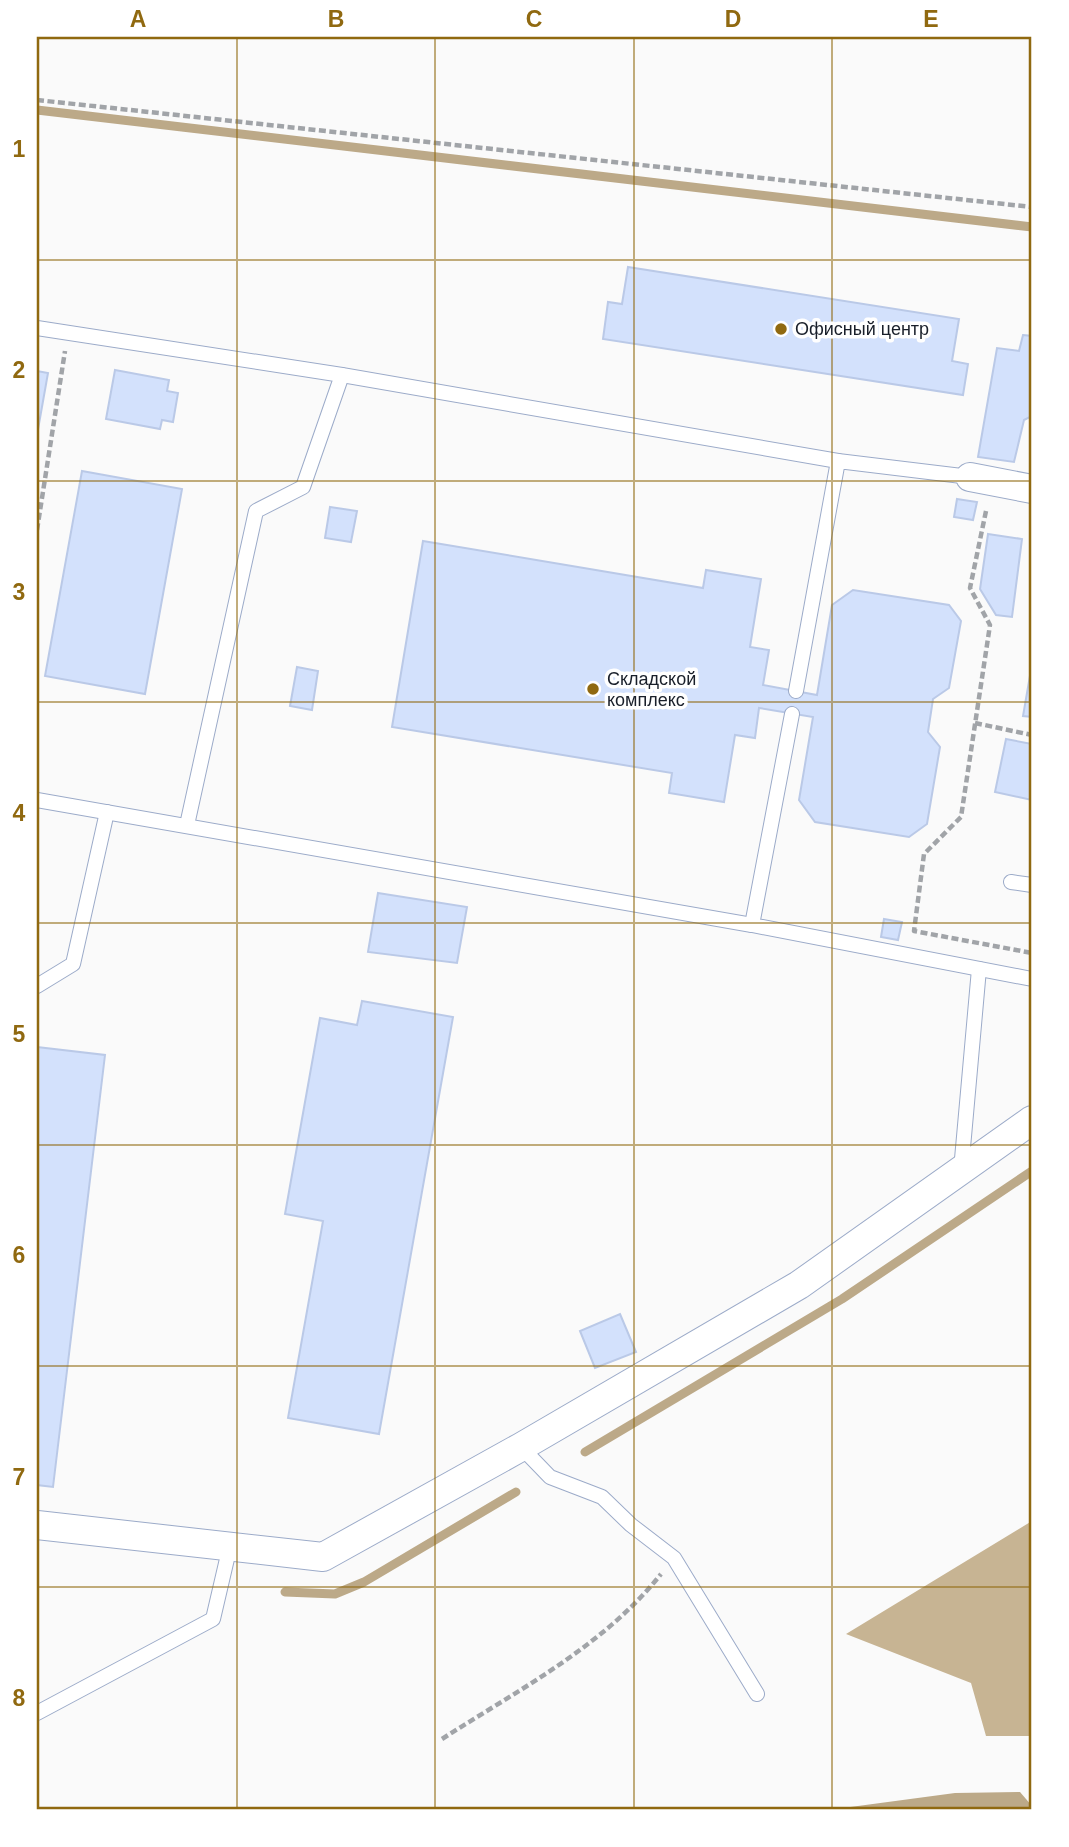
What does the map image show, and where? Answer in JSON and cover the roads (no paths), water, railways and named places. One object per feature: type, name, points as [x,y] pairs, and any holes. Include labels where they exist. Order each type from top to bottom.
[{"type":"street","points":[[970,477],[1032,489]]},
{"type":"street","points":[[37,1525],[323,1557],[521,1447],[799,1285],[1032,1120]]},
{"type":"lane","points":[[37,328],[342,375],[838,461],[970,477]]},
{"type":"lane","points":[[187,825],[256,511],[303,487],[342,375]]},
{"type":"lane","points":[[796,691],[838,461]]},
{"type":"lane","points":[[752,925],[792,714]]},
{"type":"lane","points":[[37,800],[752,925],[1032,978]]},
{"type":"lane","points":[[37,986],[73,964],[107,811]]},
{"type":"lane","points":[[1011,882],[1032,885]]},
{"type":"lane","points":[[961,1170],[979,969]]},
{"type":"lane","points":[[521,1447],[550,1477],[602,1497],[631,1525],[674,1558],[757,1695]]},
{"type":"lane","points":[[37,1713],[213,1619],[229,1546]]},
{"type":"waterway","points":[[37,110],[1032,227]]},
{"type":"waterway","points":[[585,1452],[842,1299],[1032,1171]]},
{"type":"waterway","points":[[285,1592],[335,1594],[364,1582],[516,1492]]},
{"type":"place","name":"Офисный центр","points":[[781,329]]},
{"type":"place","name":"Складской комплекс","points":[[593,689]]}]
